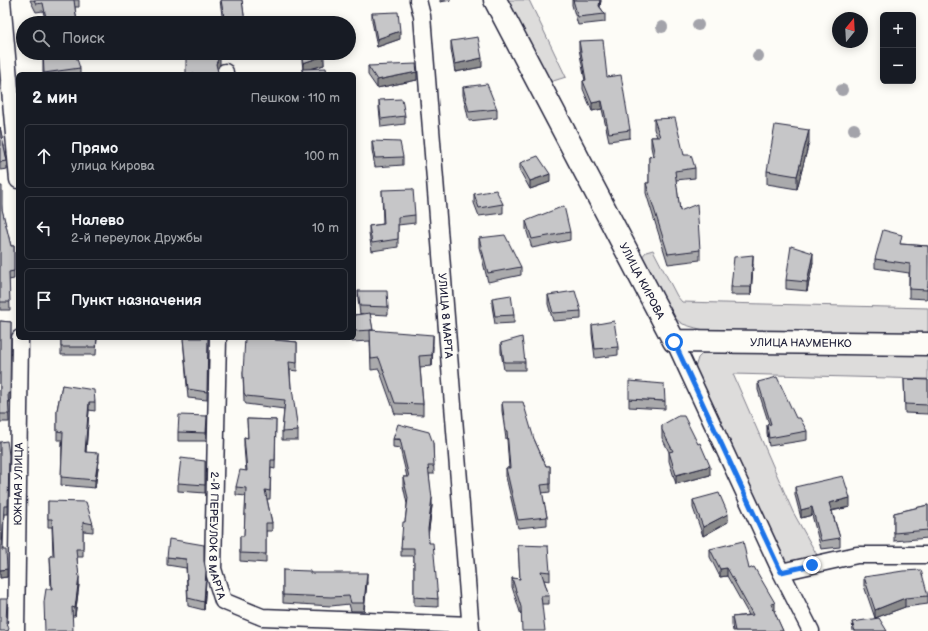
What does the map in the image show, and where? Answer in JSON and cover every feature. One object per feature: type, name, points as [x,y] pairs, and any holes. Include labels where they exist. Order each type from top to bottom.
[{"type":"main road","name":"УЛИЦА КИРОВА","points":[[495,0],[674,342]]},
{"type":"main road","name":"УЛИЦА НАУМЕНКО","points":[[674,342],[928,344]]},
{"type":"street","points":[[2,0],[16,158]]},
{"type":"street","name":"УЛИЦА 8 МАРТА","points":[[418,0],[422,16],[470,628]]},
{"type":"street","name":"ЮЖНАЯ УЛИЦА","points":[[16,631],[20,340]]},
{"type":"street","name":"2-Й ПЕРЕУЛОК 8 МАРТА","points":[[218,340],[213,569],[223,601],[262,617],[470,628]]},
{"type":"street","name":"УЛИЦА КИРОВА","points":[[674,342],[781,572],[811,631]]},
{"type":"street","points":[[781,572],[857,555],[928,555]]},
{"type":"shaded area","points":[[508,0],[529,0],[566,77],[550,82]]},
{"type":"shaded area","points":[[653,250],[677,296],[682,302],[928,308],[928,334],[708,331],[689,326],[683,324],[669,312],[653,284],[641,258],[646,252]]},
{"type":"shaded area","points":[[706,350],[928,351],[928,379],[733,374],[793,512],[817,555],[792,564],[784,564],[695,368],[698,358]]},
{"type":"building","points":[[34,0],[74,0],[76,16],[46,16],[43,3],[36,4]]},
{"type":"building","points":[[221,0],[242,0],[244,16],[224,16]]},
{"type":"building","points":[[573,0],[600,0],[599,6],[605,14],[578,17]]},
{"type":"building","points":[[398,12],[400,31],[377,39],[372,13]]},
{"type":"building","points":[[478,37],[482,58],[455,64],[451,41]]},
{"type":"building","points":[[603,40],[607,77],[621,75],[630,130],[609,133],[602,101],[592,103],[583,81],[586,80],[579,41]]},
{"type":"building","points":[[43,60],[77,60],[80,68],[51,72],[44,72]]},
{"type":"building","points":[[186,60],[218,60],[216,64],[218,72],[186,72]]},
{"type":"building","points":[[303,60],[312,60],[303,63]]},
{"type":"building","points":[[416,64],[417,72],[377,80],[368,66]]},
{"type":"building","points":[[326,68],[327,72],[303,72],[302,69]]},
{"type":"building","points":[[487,84],[497,109],[469,112],[463,87]]},
{"type":"building","points":[[402,99],[405,116],[381,119],[379,100]]},
{"type":"building","points":[[675,118],[684,155],[691,155],[695,168],[675,171],[680,211],[697,204],[700,250],[668,254],[646,183],[649,183],[649,157],[655,156],[651,137],[660,137],[654,119]]},
{"type":"building","points":[[775,125],[809,130],[797,176],[767,171]]},
{"type":"building","points":[[0,127],[7,161],[0,162]]},
{"type":"building","points":[[372,141],[400,142],[403,157],[375,158]]},
{"type":"building","points":[[538,156],[550,174],[530,181],[520,163]]},
{"type":"building","points":[[0,186],[2,186],[2,209],[11,246],[14,246],[14,271],[9,272],[10,302],[0,302]]},
{"type":"building","points":[[413,189],[415,215],[398,217],[398,239],[372,243],[369,226],[384,224],[382,190]]},
{"type":"building","points":[[496,190],[503,204],[479,208],[474,194]]},
{"type":"building","points":[[564,206],[570,232],[532,239],[526,221]]},
{"type":"building","points":[[883,230],[902,235],[900,244],[928,246],[927,290],[909,289],[910,264],[875,259]]},
{"type":"building","points":[[505,235],[521,267],[488,273],[479,238]]},
{"type":"building","points":[[791,246],[813,253],[807,282],[786,280]]},
{"type":"building","points":[[753,255],[751,287],[731,287],[734,257]]},
{"type":"building","points":[[358,291],[387,291],[388,307],[360,306]]},
{"type":"building","points":[[575,291],[581,311],[553,313],[548,295]]},
{"type":"building","points":[[511,295],[514,315],[495,316],[492,298]]},
{"type":"building","points":[[370,313],[373,330],[356,331],[356,315]]},
{"type":"building","points":[[0,321],[11,322],[10,394],[8,393],[9,414],[0,414]]},
{"type":"building","points":[[614,321],[618,347],[595,349],[592,325]]},
{"type":"building","points":[[370,330],[433,335],[432,355],[419,356],[423,404],[395,403],[379,358],[371,359]]},
{"type":"building","points":[[522,337],[525,362],[504,362],[501,343]]},
{"type":"building","points":[[61,340],[97,340],[96,347],[61,347]]},
{"type":"building","points":[[183,340],[208,340],[207,392],[188,389]]},
{"type":"building","points":[[245,340],[297,342],[297,363],[289,362],[291,388],[298,431],[282,432],[285,400],[246,396],[244,393],[243,373]]},
{"type":"building","points":[[777,377],[796,418],[800,418],[807,431],[769,438],[767,425],[771,424],[758,382]]},
{"type":"building","points":[[904,379],[928,380],[928,405],[905,404]]},
{"type":"building","points":[[629,381],[664,384],[665,401],[629,399]]},
{"type":"building","points":[[62,385],[94,390],[95,402],[89,402],[85,452],[99,453],[95,480],[61,477],[63,432],[57,431],[57,410]]},
{"type":"building","points":[[502,402],[523,402],[534,439],[546,466],[550,466],[550,484],[541,485],[547,517],[518,520],[506,468],[510,468],[507,431]]},
{"type":"building","points":[[179,415],[207,416],[206,433],[178,432]]},
{"type":"building","points":[[678,416],[684,416],[698,444],[700,443],[710,466],[676,475],[669,452],[673,451],[662,430],[662,425]]},
{"type":"building","points":[[247,419],[276,420],[275,460],[271,460],[270,491],[265,490],[272,523],[266,523],[266,554],[240,553],[240,536],[244,536],[246,488],[236,487],[240,470],[247,471],[244,437],[248,438]]},
{"type":"building","points":[[398,424],[429,432],[433,443],[434,466],[428,466],[432,498],[428,529],[429,543],[433,543],[438,599],[414,597],[414,548],[401,548],[403,522],[405,522],[408,498],[403,477],[409,477],[400,439],[393,439]]},
{"type":"building","points":[[7,441],[9,455],[8,506],[4,506],[2,550],[6,550],[7,569],[0,570],[0,442]]},
{"type":"building","points":[[181,458],[205,461],[205,485],[178,483]]},
{"type":"building","points":[[843,476],[850,498],[829,503],[840,538],[821,541],[812,507],[801,510],[795,487]]},
{"type":"building","points":[[719,493],[728,514],[703,527],[693,500]]},
{"type":"building","points":[[48,501],[86,502],[93,524],[83,522],[83,549],[76,549],[79,577],[75,608],[72,607],[73,631],[45,631],[44,602],[46,589],[52,589],[50,556],[54,556],[52,519],[48,519]]},
{"type":"building","points":[[928,505],[928,530],[894,533],[894,513]]},
{"type":"building","points":[[169,539],[204,545],[204,561],[206,571],[204,602],[188,598],[186,559],[167,557]]},
{"type":"building","points":[[743,541],[749,569],[754,567],[775,603],[771,604],[783,631],[735,631],[732,617],[753,615],[727,568],[720,569],[710,549]]},
{"type":"building","points":[[518,545],[548,546],[550,572],[541,571],[549,596],[541,596],[545,631],[522,631],[521,607],[512,578],[520,579]]},
{"type":"building","points":[[283,570],[310,571],[310,573],[367,573],[364,603],[351,603],[349,596],[331,597],[283,595]]},
{"type":"building","points":[[921,570],[928,596],[905,598],[875,610],[864,577],[903,571]]},
{"type":"building","points":[[0,599],[7,599],[6,623],[9,628],[8,631],[0,631]]},
{"type":"building","points":[[879,618],[887,631],[855,631],[852,622]]},
{"type":"route","points":[[674,342],[781,572],[812,565]]}]
